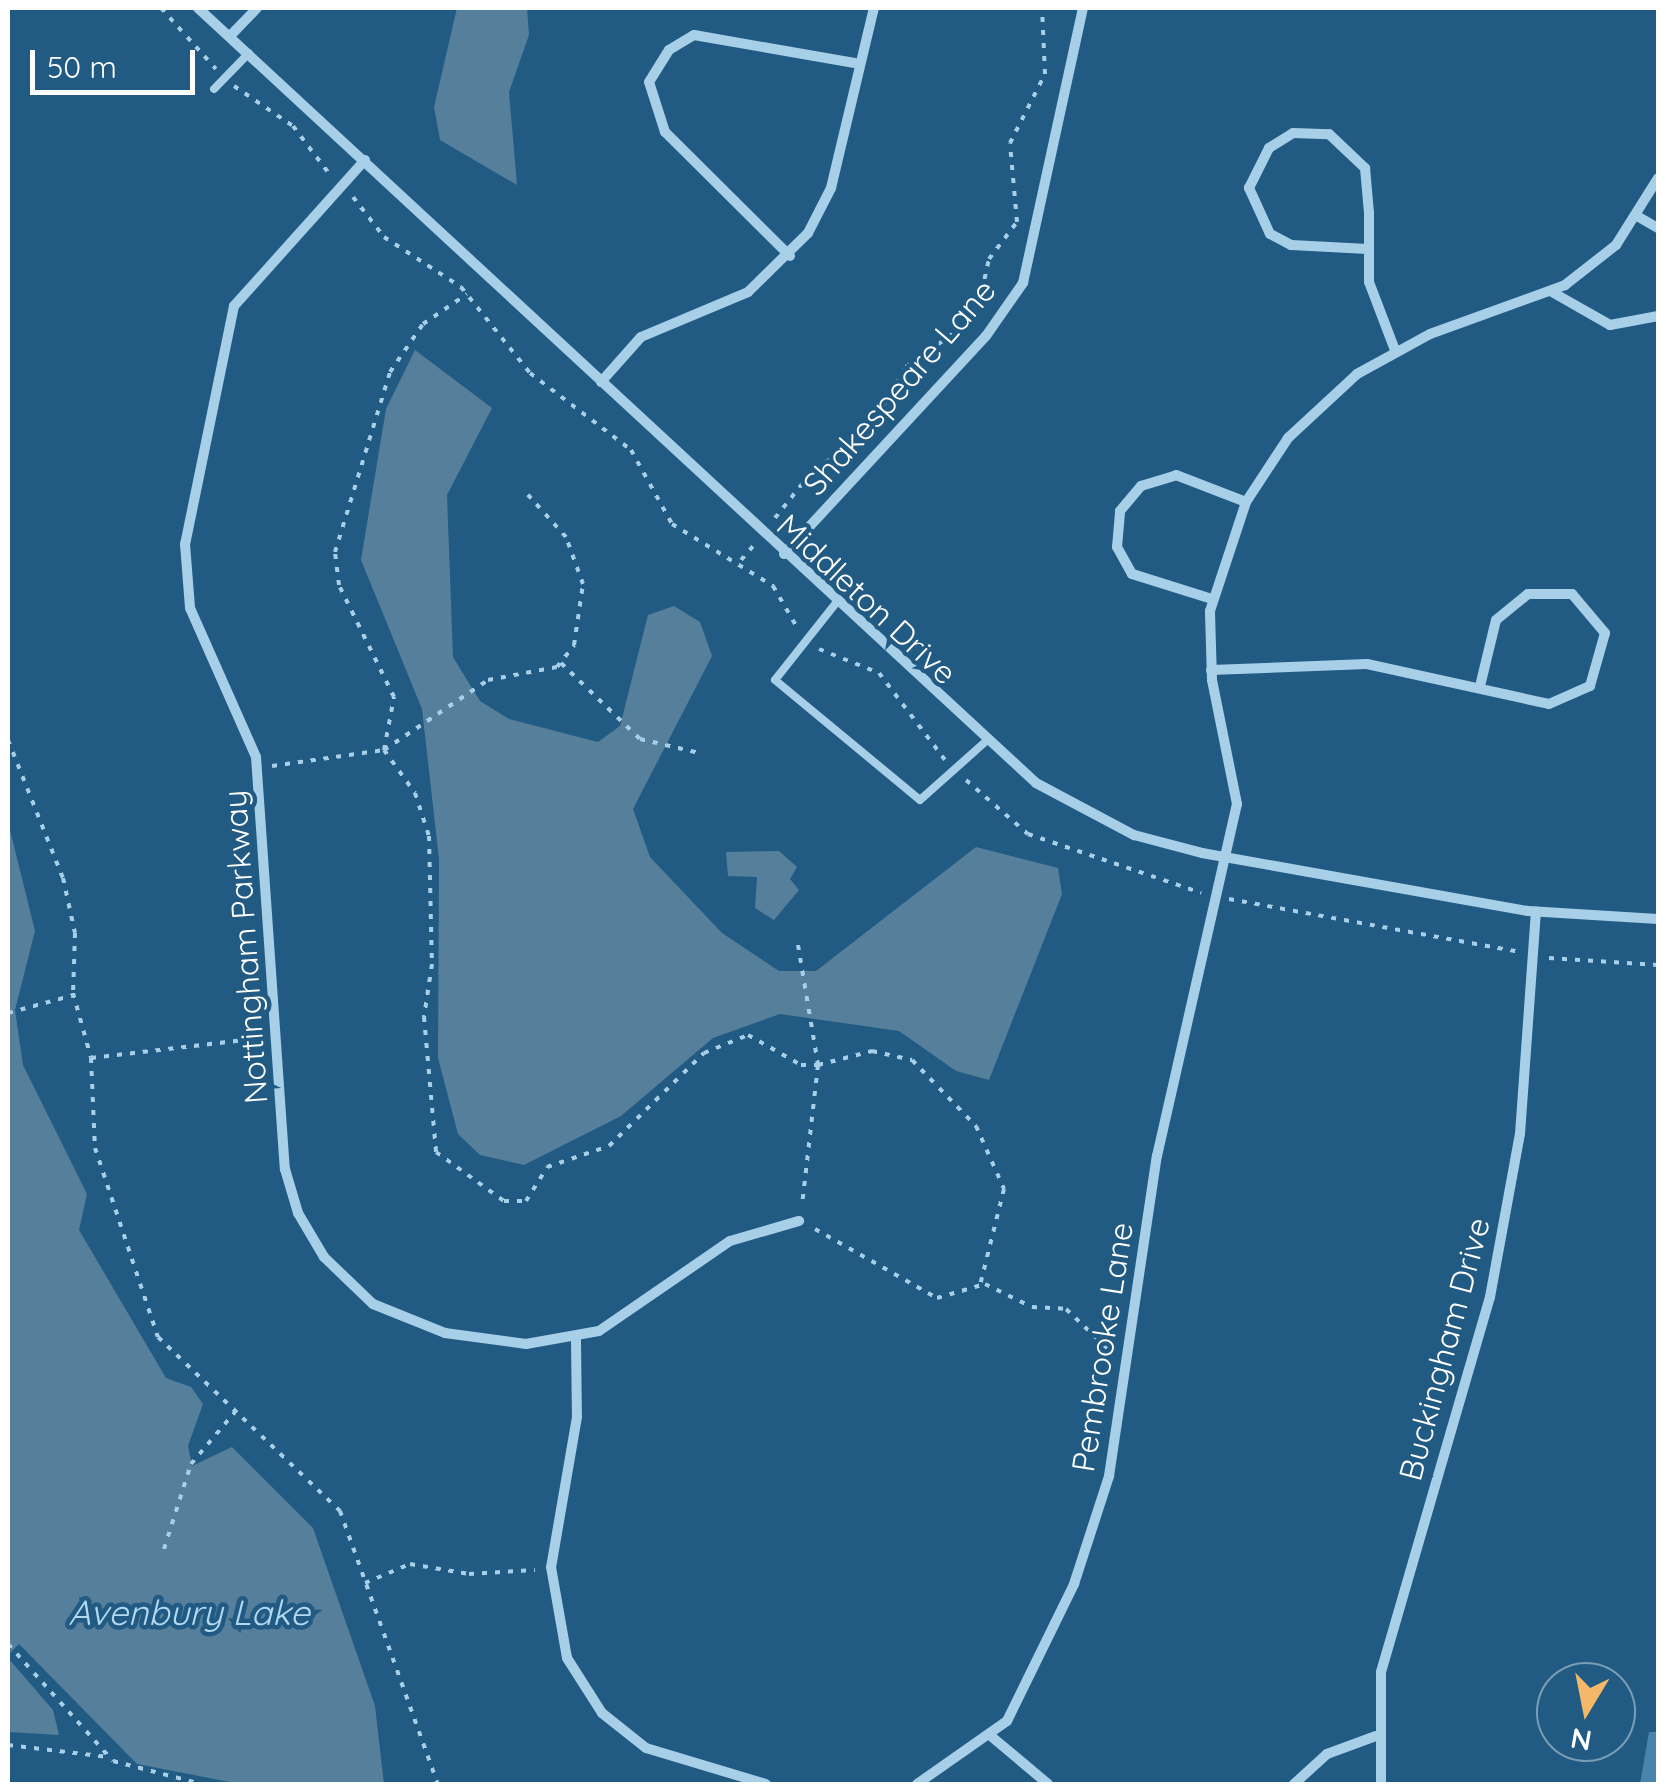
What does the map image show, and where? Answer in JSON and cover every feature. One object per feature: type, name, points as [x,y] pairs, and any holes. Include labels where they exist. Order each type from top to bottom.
[{"type":"street","name":"Middleton Drive","points":[[198,8],[250,52],[984,742],[1102,820],[1226,858],[1536,912],[1658,919]]},
{"type":"street","points":[[231,35],[257,8]]},
{"type":"street","points":[[601,382],[642,337],[748,292],[790,256],[831,188],[855,63],[874,8]]},
{"type":"street","name":"Shakespeare Lane","points":[[784,554],[986,336],[1023,283],[1083,8]]},
{"type":"street","points":[[790,256],[665,132],[649,82],[669,50],[694,35],[855,63]]},
{"type":"street","points":[[1368,249],[1291,245],[1270,234],[1249,188],[1268,148],[1312,132],[1354,153],[1368,184],[1368,249],[1374,309],[1395,350]]},
{"type":"street","name":"Nottingham Parkway","points":[[365,160],[234,306],[185,544],[190,608],[258,768],[289,1190],[339,1275],[394,1316],[445,1333],[576,1340],[633,1314],[730,1240],[798,1221]]},
{"type":"street","points":[[1246,502],[1176,476],[1141,486],[1120,511],[1117,547],[1132,574],[1212,598],[1246,502],[1288,438],[1395,350],[1552,292],[1591,268],[1637,216],[1658,178]]},
{"type":"street","points":[[1637,216],[1658,228]]},
{"type":"street","points":[[1552,292],[1610,326],[1658,316]]},
{"type":"street","points":[[1211,670],[1367,664],[1481,682],[1564,701],[1598,676],[1605,633],[1572,594],[1528,594],[1496,620],[1481,682]]},
{"type":"street","name":"Pembrooke Lane","points":[[992,1738],[1074,1584],[1131,1364],[1157,1156],[1226,858],[1237,791],[1211,670],[1212,598]]},
{"type":"street","name":"Buckingham Drive","points":[[1381,1784],[1376,1736],[1385,1654],[1490,1297],[1531,1068],[1525,984],[1536,912]]},
{"type":"street","points":[[576,1340],[577,1417],[551,1571],[558,1634],[602,1712],[665,1758],[766,1784]]},
{"type":"street","points":[[1294,1784],[1327,1754],[1376,1736]]},
{"type":"street","points":[[917,1784],[992,1738],[1048,1784]]},
{"type":"lane","points":[[214,89],[250,52]]},
{"type":"lane","points":[[836,604],[775,680],[920,800],[984,742]]},
{"type":"path","points":[[741,560],[814,468],[863,440],[906,367],[976,316],[990,259],[1018,222],[1010,142],[1045,74],[1042,8]]},
{"type":"path","points":[[466,294],[423,324],[390,372],[334,552],[334,572],[394,697],[384,750],[416,794],[429,836],[424,1018],[436,1152],[504,1201],[526,1200],[547,1168],[610,1146],[724,1041],[764,1038],[790,1060],[818,1065],[891,1052],[926,1070],[970,1116],[1004,1179],[980,1285]]},
{"type":"path","points":[[258,768],[384,750],[488,680],[534,678],[561,663],[583,617],[583,584],[566,537],[528,495]]},
{"type":"path","points":[[561,663],[600,693],[640,739],[699,753]]},
{"type":"path","points":[[8,740],[63,878],[74,996],[92,1058],[94,1148],[152,1324],[168,1352],[331,1497],[438,1784]]},
{"type":"path","points":[[798,945],[818,1065],[798,1221],[937,1298],[980,1285],[1077,1314],[1131,1364]]},
{"type":"path","points":[[8,1013],[74,996]]},
{"type":"path","points":[[92,1058],[276,1035]]},
{"type":"path","points":[[164,1549],[194,1458],[235,1412]]},
{"type":"path","points":[[365,1583],[410,1564],[551,1571]]},
{"type":"path","points":[[8,1644],[108,1757]]},
{"type":"path","points":[[8,1744],[108,1757],[202,1784]]},
{"type":"water","points":[[457,8],[527,8],[529,35],[509,92],[517,185],[440,140],[434,107]]},
{"type":"water","points":[[415,350],[492,408],[447,495],[453,657],[480,701],[509,719],[598,742],[620,726],[648,615],[674,606],[700,622],[712,656],[633,809],[650,857],[722,933],[779,971],[816,971],[976,847],[1058,868],[1062,894],[989,1080],[956,1071],[899,1031],[780,1014],[713,1038],[621,1116],[524,1165],[480,1155],[458,1134],[438,1058],[439,859],[422,709],[361,560],[386,409]]},
{"type":"water","name":"Avenbury Lake","points":[[8,822],[35,931],[15,1010],[23,1065],[87,1194],[79,1230],[166,1378],[191,1387],[203,1404],[188,1446],[192,1466],[232,1447],[313,1528],[375,1706],[384,1784],[240,1784],[137,1764],[19,1644],[8,1655]]},
{"type":"water","points":[[779,851],[797,867],[790,879],[799,890],[774,920],[755,908],[757,877],[728,876],[726,852]]},
{"type":"water","name":"Avenbury Lake","points":[[8,1658],[53,1710],[59,1735],[8,1732]]},
{"type":"building","points":[[1649,1732],[1658,1732],[1658,1784],[1640,1784]]}]
